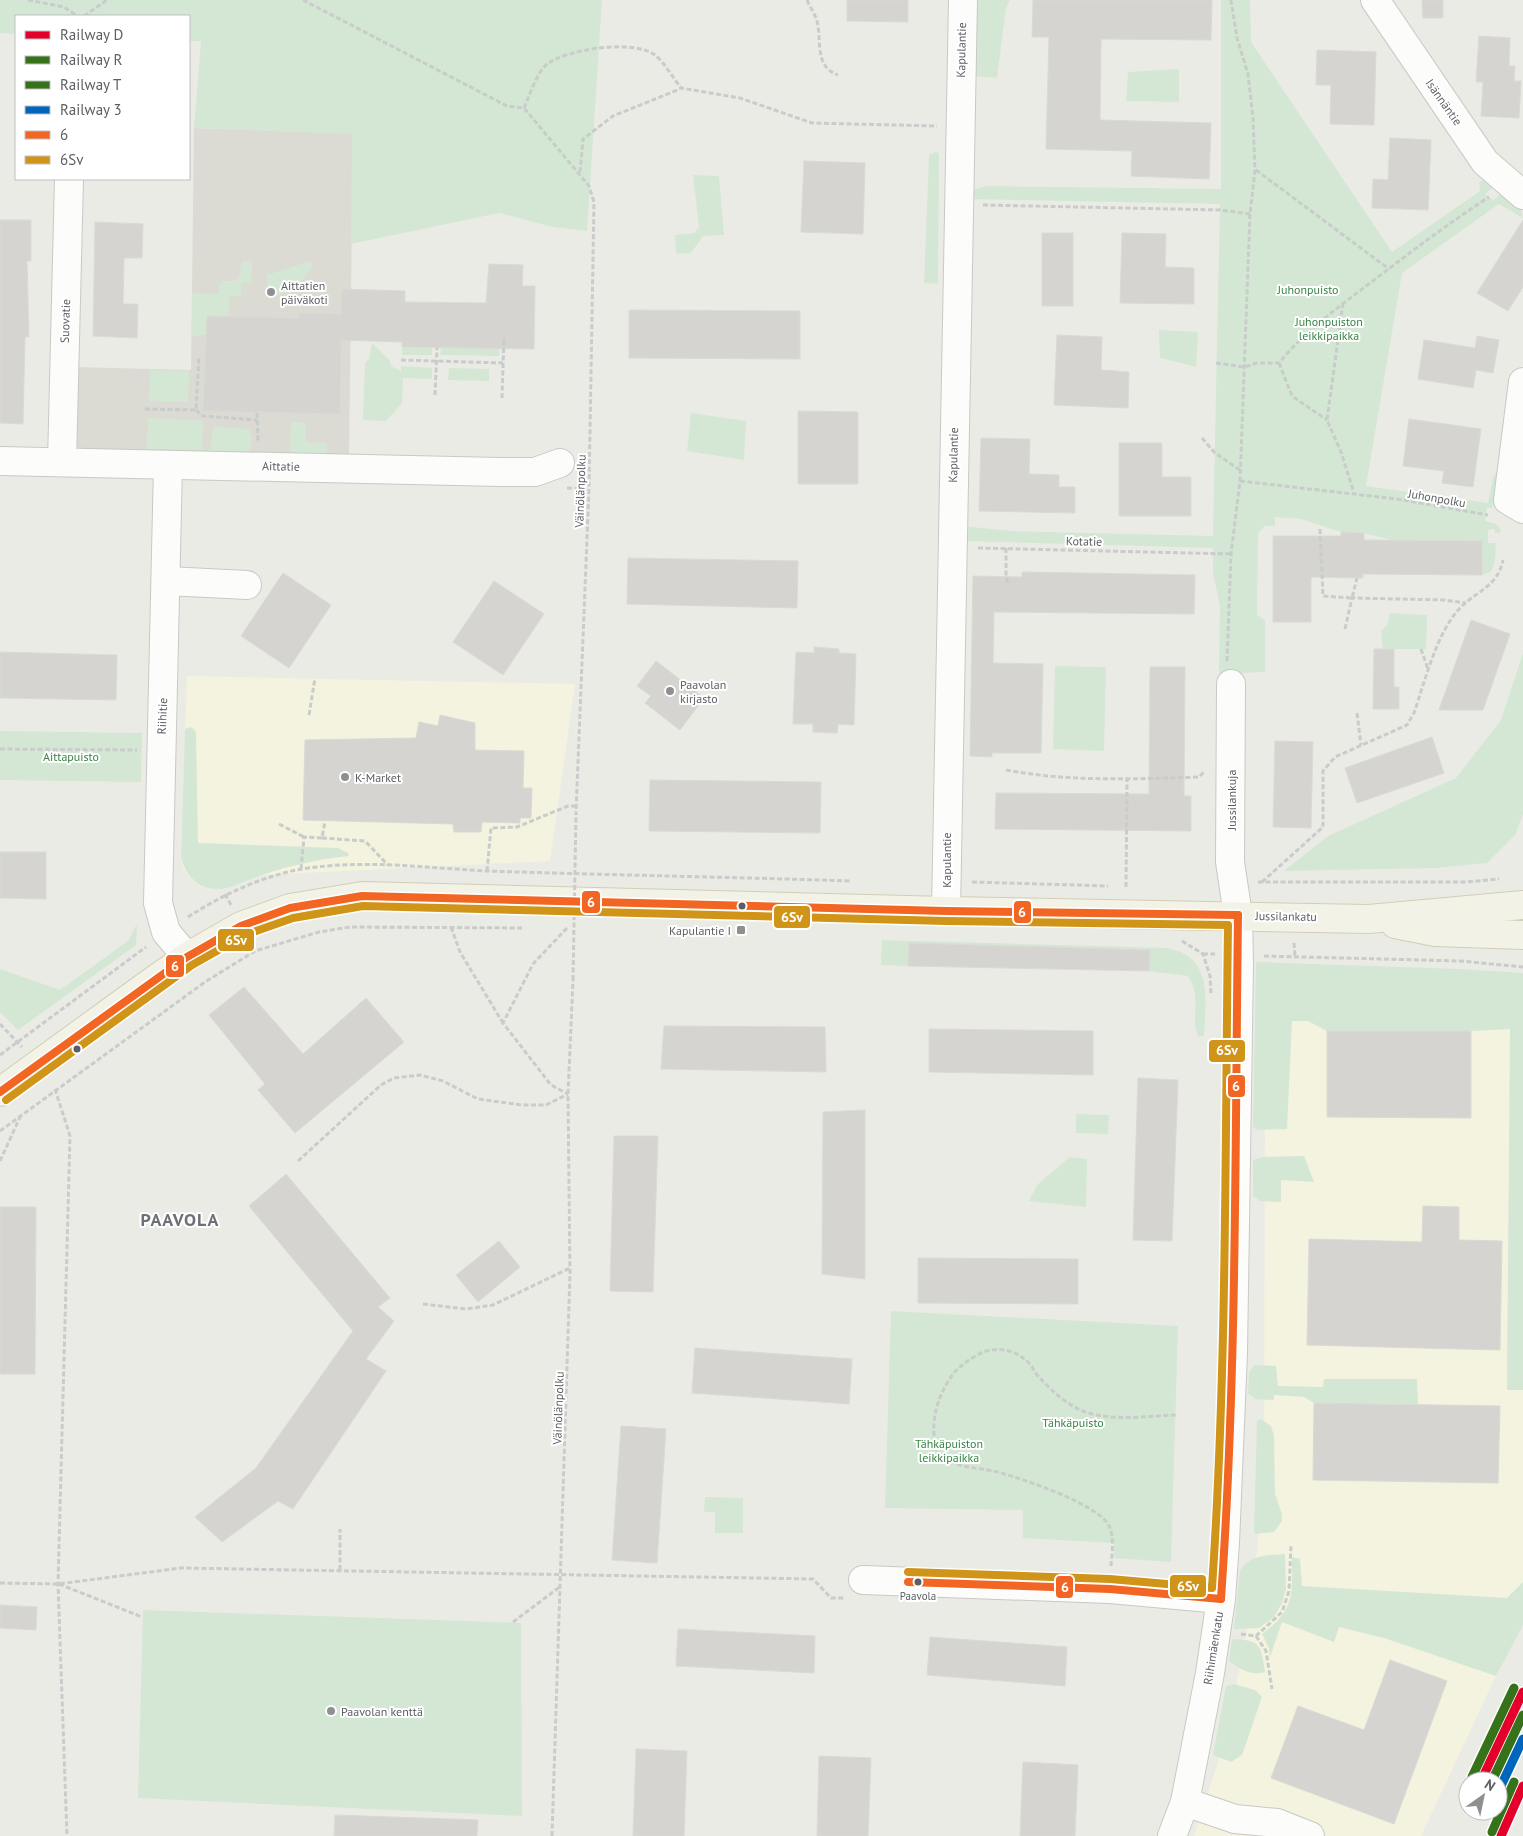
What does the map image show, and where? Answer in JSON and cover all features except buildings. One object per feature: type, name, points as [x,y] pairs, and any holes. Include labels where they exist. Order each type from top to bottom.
[{"type":"main road","name":"Jussilankatu","points":[[0,1092],[187,957],[241,926],[290,908],[362,896],[946,911],[1369,918],[1523,905]]},
{"type":"main road","name":"Jussilankatu","points":[[1369,918],[1435,932],[1523,935]]},
{"type":"street","name":"Kapulantie","points":[[946,911],[962,0]]},
{"type":"street","name":"Isännäntie","points":[[1376,0],[1485,162],[1515,189]]},
{"type":"street","name":"Suovatie","points":[[62,462],[69,180]]},
{"type":"street","points":[[1516,505],[1523,382]]},
{"type":"street","name":"Aittatie","points":[[0,461],[526,472],[535,472],[560,463]]},
{"type":"street","name":"Riihitie","points":[[168,465],[167,581],[158,903],[166,932],[187,957]]},
{"type":"street","points":[[167,581],[246,585]]},
{"type":"street","name":"Jussilankuja","points":[[1232,684],[1230,862],[1231,882],[1238,915]]},
{"type":"street","name":"Riihimäenkatu","points":[[1172,1836],[1184,1802],[1217,1631],[1221,1599],[1231,1427],[1238,915]]},
{"type":"street","points":[[864,1580],[1110,1589],[1221,1599]]},
{"type":"street","points":[[1184,1802],[1235,1819],[1277,1823],[1310,1836]]},
{"type":"path","points":[[28,0],[64,7],[76,15]]},
{"type":"path","points":[[85,15],[107,0]]},
{"type":"path","points":[[298,0],[304,0],[507,106],[524,108],[531,90],[546,65],[576,51],[623,46],[654,54],[680,88]]},
{"type":"path","points":[[807,0],[817,20],[823,64],[830,72],[838,75]]},
{"type":"path","points":[[1231,0],[1237,38],[1248,74],[1253,118],[1255,170],[1250,214],[1240,481],[1231,554],[1227,674],[1232,684]]},
{"type":"path","points":[[580,173],[583,139],[612,116],[680,88],[740,98],[812,123],[945,126]]},
{"type":"path","name":"Väinölänpolku","points":[[524,108],[580,173],[589,186],[594,202],[589,489],[576,806],[573,980],[568,1094],[570,1268],[552,1836]]},
{"type":"path","points":[[1255,170],[1389,269]]},
{"type":"path","points":[[1279,363],[1297,341],[1440,229],[1515,189]]},
{"type":"path","points":[[958,204],[1220,210],[1250,214]]},
{"type":"path","points":[[1240,481],[1355,494],[1341,452],[1327,420],[1343,304]]},
{"type":"path","points":[[502,398],[504,337]]},
{"type":"path","points":[[435,395],[437,348]]},
{"type":"path","points":[[196,410],[199,357]]},
{"type":"path","points":[[401,360],[503,363]]},
{"type":"path","points":[[1216,363],[1244,367],[1257,363],[1279,363]]},
{"type":"path","points":[[1279,363],[1292,396],[1327,420]]},
{"type":"path","points":[[145,409],[196,410],[203,416],[257,420],[257,412]]},
{"type":"path","points":[[1202,438],[1215,453],[1240,470]]},
{"type":"path","name":"Juhonpolku","points":[[1355,494],[1496,516],[1516,505]]},
{"type":"path","points":[[1320,529],[1323,596],[1444,600],[1466,603]]},
{"type":"path","name":"Kotatie","points":[[951,547],[1231,554]]},
{"type":"path","points":[[1006,548],[1006,577],[1008,583]]},
{"type":"path","points":[[1261,882],[1323,827],[1323,771],[1335,757],[1407,725],[1414,712],[1447,625],[1466,603],[1489,587],[1501,570],[1502,560]]},
{"type":"path","points":[[1345,629],[1357,578]]},
{"type":"path","points":[[1421,649],[1429,670]]},
{"type":"path","points":[[310,715],[315,678]]},
{"type":"path","points":[[1357,713],[1361,745]]},
{"type":"path","points":[[0,749],[146,751]]},
{"type":"path","points":[[1006,770],[1045,778],[1127,780],[1199,777],[1207,768],[1219,766],[1231,768]]},
{"type":"path","points":[[1126,887],[1127,780]]},
{"type":"path","points":[[487,871],[491,828],[517,827],[568,806],[576,806]]},
{"type":"path","points":[[322,838],[325,821]]},
{"type":"path","points":[[279,824],[304,837],[366,841],[389,866]]},
{"type":"path","points":[[301,869],[304,837]]},
{"type":"path","points":[[1179,914],[1179,940],[1203,954],[1461,961],[1523,967]]},
{"type":"path","points":[[0,1131],[213,976],[254,951],[309,934],[350,927],[528,928]]},
{"type":"path","points":[[451,927],[460,952],[493,1010],[551,1085],[568,1094]]},
{"type":"path","points":[[557,928],[577,928]]},
{"type":"path","points":[[503,1023],[532,964],[567,928]]},
{"type":"path","points":[[1203,954],[1210,976],[1212,1002]]},
{"type":"path","points":[[0,1024],[17,1041],[0,1055]]},
{"type":"path","points":[[298,1161],[381,1085],[394,1078],[420,1075],[443,1081],[478,1099],[499,1104],[546,1105],[568,1094]]},
{"type":"path","points":[[55,1090],[70,1136],[58,1584],[67,1836]]},
{"type":"path","points":[[0,1161],[14,1134],[21,1115]]},
{"type":"path","points":[[424,1304],[466,1309],[492,1305],[570,1268]]},
{"type":"path","points":[[1110,1589],[1113,1543],[1108,1525],[1099,1515],[1078,1502],[1041,1487],[1000,1472],[960,1467],[950,1463],[937,1452],[933,1430],[940,1394],[952,1374],[963,1363],[984,1351],[1001,1349],[1015,1352],[1030,1364],[1038,1376],[1065,1402],[1089,1413],[1133,1416],[1176,1415]]},
{"type":"path","points":[[340,1529],[340,1570]]},
{"type":"path","points":[[1256,1636],[1282,1612],[1289,1591],[1291,1544]]},
{"type":"path","points":[[0,1584],[58,1584],[180,1568],[813,1579]]},
{"type":"path","points":[[58,1584],[142,1617]]},
{"type":"path","points":[[513,1622],[561,1586]]},
{"type":"path","points":[[1217,1631],[1256,1636],[1266,1651],[1272,1689]]},
{"type":"shaded area","name":"Aittatien päiväkoti","points":[[194,128],[353,133],[349,457],[80,449],[76,446],[74,367],[191,370]]},
{"type":"shaded area","points":[[187,676],[575,684],[550,861],[261,875],[217,889],[201,886],[191,878],[183,867],[181,857]]},
{"type":"shaded area","points":[[1267,1005],[1511,1011],[1507,1390],[1523,1390],[1523,1618],[1421,1836],[1194,1836],[1227,1735],[1251,1606],[1264,1485]]},
{"type":"green space","points":[[0,0],[602,0],[587,231],[553,227],[499,213],[351,244],[352,134],[194,128],[201,41],[190,41],[190,15],[15,15],[15,34],[0,33]]},
{"type":"green space","points":[[978,0],[1010,0],[1006,8],[997,78],[975,76]]},
{"type":"green space","name":"Juhonpuisto","points":[[1221,0],[1250,0],[1251,42],[1392,252],[1480,191],[1479,183],[1483,180],[1492,188],[1485,194],[1493,200],[1500,195],[1521,208],[1523,218],[1499,204],[1402,273],[1366,486],[1488,503],[1493,477],[1502,464],[1496,499],[1492,508],[1487,508],[1485,521],[1496,524],[1501,530],[1500,533],[1495,533],[1494,529],[1488,530],[1488,543],[1495,543],[1496,547],[1494,565],[1491,572],[1482,575],[1481,541],[1391,540],[1364,533],[1341,532],[1301,519],[1275,517],[1275,526],[1265,526],[1258,533],[1257,615],[1265,620],[1265,672],[1219,674],[1220,607],[1213,573],[1213,548],[965,541],[963,526],[1010,531],[1213,536],[1220,204],[970,199],[973,190],[985,186],[1221,189]]},
{"type":"green space","points":[[1179,69],[1179,102],[1126,101],[1128,72]]},
{"type":"green space","points":[[935,152],[939,153],[938,284],[924,283],[929,155]]},
{"type":"green space","points":[[693,175],[719,176],[724,235],[703,236],[691,253],[676,254],[675,235],[694,233],[699,227]]},
{"type":"green space","points":[[242,261],[252,261],[251,283],[241,283],[241,296],[229,295],[228,333],[192,336],[192,293],[219,294],[219,284],[222,281],[234,281],[239,278]]},
{"type":"green space","points":[[311,261],[313,267],[291,293],[267,297],[267,275]]},
{"type":"green space","points":[[1159,330],[1198,332],[1196,367],[1160,358]]},
{"type":"green space","points":[[501,337],[499,356],[440,355],[441,348],[487,348]]},
{"type":"green space","points":[[372,343],[390,361],[391,366],[401,371],[401,366],[432,368],[432,379],[403,378],[402,403],[386,421],[363,420],[365,363],[369,359]]},
{"type":"green space","points":[[402,347],[432,348],[432,355],[402,355]]},
{"type":"green space","points":[[449,368],[489,369],[489,381],[448,380]]},
{"type":"green space","points":[[150,370],[189,371],[188,402],[149,401]]},
{"type":"green space","points":[[691,413],[746,421],[744,460],[687,451]]},
{"type":"green space","points":[[148,418],[203,421],[202,450],[147,449]]},
{"type":"green space","points":[[292,422],[306,423],[306,442],[327,443],[327,453],[324,456],[291,456]]},
{"type":"green space","points":[[213,427],[249,429],[252,439],[248,455],[204,454],[210,449]]},
{"type":"green space","points":[[1390,613],[1427,615],[1426,649],[1383,649],[1381,631],[1387,625]]},
{"type":"green space","points":[[1523,653],[1523,814],[1515,835],[1487,863],[1435,868],[1284,871],[1328,836],[1456,778],[1501,720]]},
{"type":"green space","points":[[1055,666],[1106,667],[1104,751],[1053,749]]},
{"type":"green space","points":[[191,727],[196,732],[198,843],[338,848],[348,853],[349,856],[294,865],[224,889],[204,887],[193,880],[181,857],[185,729]]},
{"type":"green space","name":"Aittapuisto","points":[[0,731],[142,733],[141,782],[0,780]]},
{"type":"green space","points":[[137,924],[136,945],[18,1030],[0,1012],[0,969],[60,990],[128,941]]},
{"type":"green space","points":[[882,940],[1167,948],[1184,954],[1200,970],[1206,1003],[1204,1036],[1199,1037],[1196,1031],[1195,993],[1188,976],[1149,971],[1150,950],[909,943],[908,966],[881,965]]},
{"type":"green space","points":[[1256,962],[1523,973],[1523,1390],[1507,1390],[1510,1029],[1471,1031],[1327,1031],[1308,1021],[1292,1021],[1287,1129],[1256,1130],[1253,1126]]},
{"type":"green space","points":[[1076,1114],[1109,1115],[1108,1134],[1076,1133]]},
{"type":"green space","points":[[1304,1156],[1314,1182],[1281,1180],[1281,1202],[1260,1201],[1253,1196],[1253,1160],[1262,1157]]},
{"type":"green space","points":[[1070,1157],[1087,1159],[1086,1207],[1029,1201],[1037,1185]]},
{"type":"green space","name":"Tähkäpuisto","points":[[891,1311],[1178,1326],[1171,1562],[1114,1558],[1114,1543],[1023,1538],[1023,1510],[885,1508]]},
{"type":"green space","points":[[1254,1365],[1276,1366],[1278,1386],[1323,1387],[1324,1379],[1417,1379],[1418,1404],[1314,1403],[1304,1397],[1274,1395],[1274,1400],[1255,1399],[1248,1393],[1249,1372]]},
{"type":"green space","points":[[1261,1419],[1271,1426],[1274,1436],[1275,1494],[1282,1514],[1282,1521],[1274,1532],[1256,1534],[1254,1532],[1257,1420]]},
{"type":"green space","points":[[705,1497],[743,1498],[743,1533],[715,1533],[715,1512],[704,1512]]},
{"type":"green space","points":[[1285,1554],[1286,1589],[1282,1603],[1274,1617],[1259,1628],[1234,1629],[1240,1571],[1248,1562],[1254,1559]]},
{"type":"green space","points":[[1292,1557],[1300,1559],[1302,1586],[1507,1598],[1523,1582],[1523,1625],[1496,1676],[1384,1638],[1339,1627],[1334,1642],[1282,1622],[1270,1657],[1269,1648],[1262,1634],[1281,1617],[1286,1609],[1291,1591]]},
{"type":"green space","name":"Paavolan kenttä","points":[[143,1610],[521,1623],[522,1816],[138,1798]]},
{"type":"green space","points":[[1232,1639],[1254,1642],[1258,1645],[1265,1672],[1255,1673],[1246,1671],[1229,1661]]},
{"type":"green space","points":[[1234,1684],[1255,1690],[1262,1697],[1242,1755],[1231,1762],[1213,1755],[1226,1686]]},
{"type":"rail line","name":"T","points":[[1475,1771],[1514,1688]]},
{"type":"rail line","name":"D","points":[[1486,1771],[1523,1692]]},
{"type":"rail line","name":"R","points":[[1497,1771],[1523,1715]]},
{"type":"rail line","name":"3","points":[[1508,1771],[1523,1739]]},
{"type":"rail line","name":"T","points":[[1492,1832],[1514,1782]]},
{"type":"rail line","name":"D","points":[[1501,1836],[1523,1786]]},
{"type":"transit line","name":"6","points":[[0,1092],[187,957],[241,926],[290,908],[362,896],[946,911],[1238,915]]},
{"type":"transit line","name":"6Sv","points":[[6,1100],[192,965],[245,935],[293,918],[363,906],[946,921],[1228,925],[1223,1339],[1212,1588],[1110,1579],[908,1572]]},
{"type":"transit line","name":"6","points":[[1221,1599],[1233,1342],[1238,915]]},
{"type":"transit line","name":"6","points":[[908,1582],[1110,1589],[1221,1599]]},
{"type":"place","name":"Aittatien päiväkoti","points":[[271,292]]},
{"type":"place","name":"Paavolan kirjasto","points":[[670,691]]},
{"type":"place","name":"K-Market","points":[[345,777]]},
{"type":"place","name":"Kapulantie I","points":[[741,930]]},
{"type":"place","name":"Paavola","points":[[918,1582]]},
{"type":"place","name":"Paavolan kenttä","points":[[331,1711]]},
{"type":"district","name":"PAAVOLA","points":[[180,1219]]},
{"type":"park label","name":"Juhonpuiston leikkipaikka","points":[[1329,328]]},
{"type":"park label","name":"Tähkäpuiston leikkipaikka","points":[[949,1450]]}]
